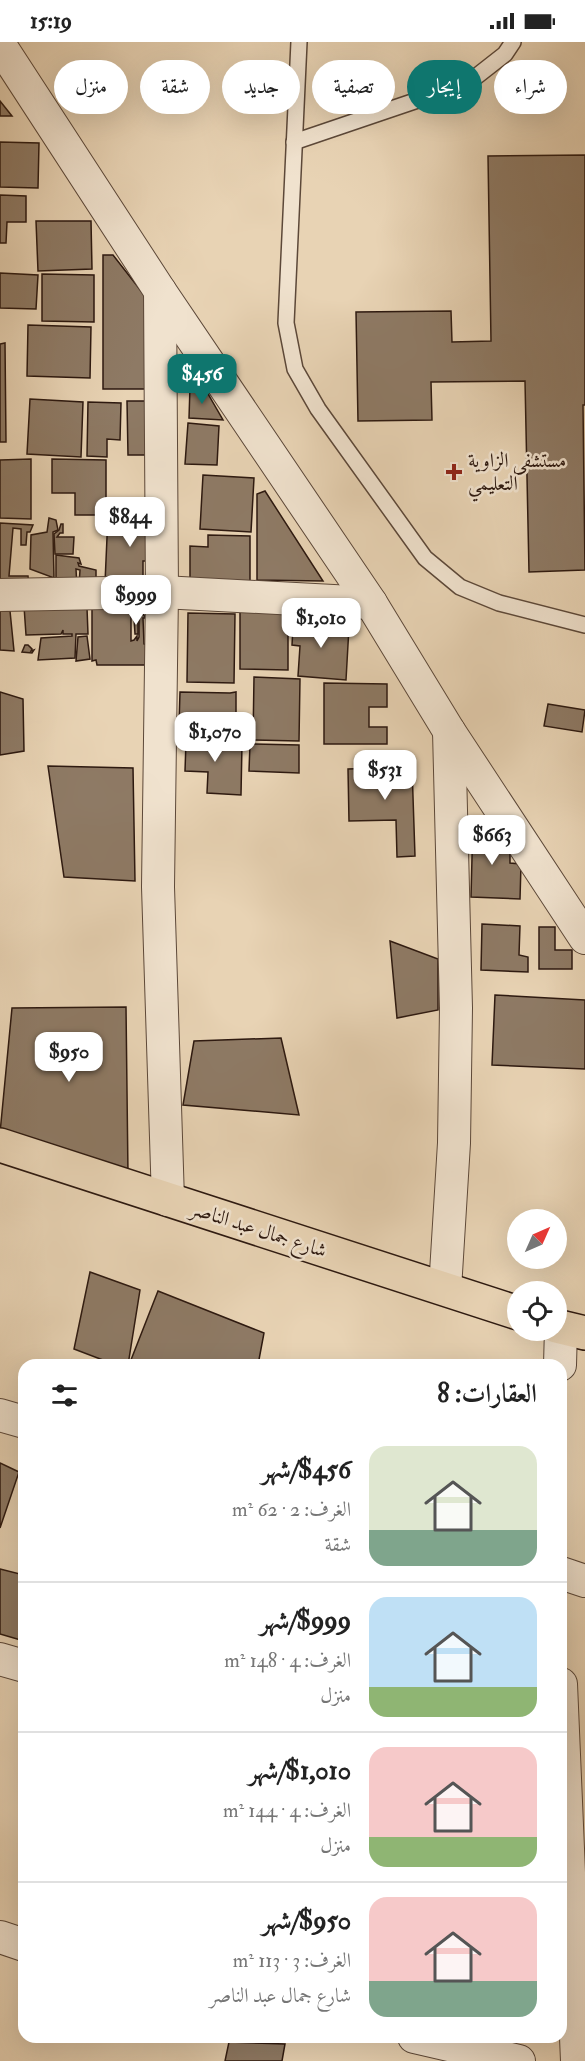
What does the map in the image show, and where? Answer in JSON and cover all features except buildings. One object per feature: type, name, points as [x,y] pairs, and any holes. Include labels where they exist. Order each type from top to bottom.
[{"type":"main road","name":"شارع جمال عبد الناصر","points":[[0,1145],[507,1309]]},
{"type":"street","points":[[0,45],[160,291],[371,603],[449,730],[585,938]]},
{"type":"street","points":[[160,291],[162,592],[158,887],[168,1200]]},
{"type":"street","points":[[0,595],[162,592],[371,603]]},
{"type":"street","points":[[445,1289],[454,1143],[456,1008],[449,730]]},
{"type":"street","points":[[561,1359],[568,1329]]},
{"type":"street","points":[[0,1415],[18,1420]]},
{"type":"street","points":[[567,1575],[585,1581]]},
{"type":"street","points":[[0,1659],[18,1664]]},
{"type":"street","points":[[567,1876],[578,2061]]},
{"type":"street","points":[[0,1937],[18,1943]]},
{"type":"street","points":[[440,2043],[519,2061]]},
{"type":"lane","points":[[299,42],[286,323],[295,369],[318,409],[425,558],[460,587],[499,603],[585,625]]},
{"type":"lane","points":[[294,142],[468,83],[505,54],[513,42]]},
{"type":"place","name":"مستشفى الزاوية التعليمي","points":[[454,472]]}]
